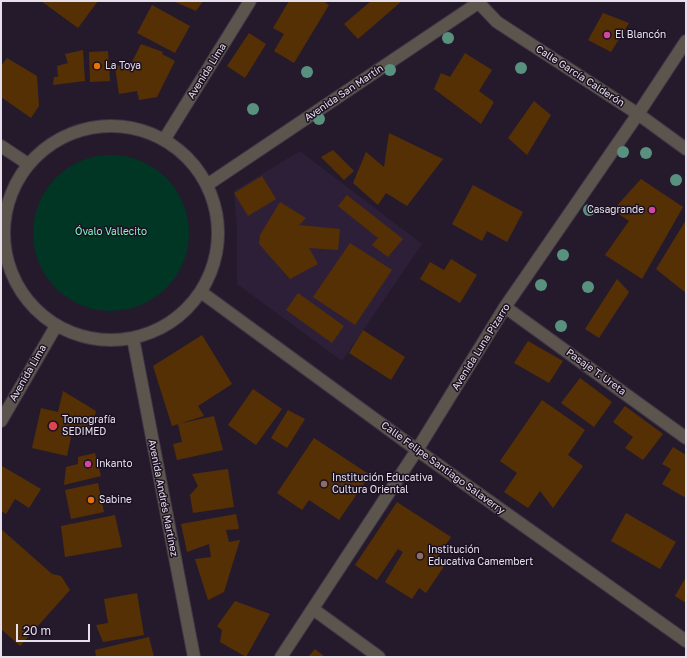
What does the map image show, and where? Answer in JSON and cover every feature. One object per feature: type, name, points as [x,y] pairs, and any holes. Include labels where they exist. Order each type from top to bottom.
[{"type":"street","name":"Avenida Lima","points":[[164,140],[250,1]]},
{"type":"street","name":"Calle García Calderón","points":[[479,1],[497,22],[638,114],[686,149]]},
{"type":"street","name":"Avenida San Martín","points":[[207,185],[479,1]]},
{"type":"street","name":"Avenida Luna Pizarro","points":[[281,657],[417,450],[505,307],[638,114],[686,41]]},
{"type":"street","points":[[106,126],[136,129],[164,140],[188,160],[207,185],[215,206],[218,228],[217,251],[211,272],[201,292],[188,308],[172,322],[153,332],[133,338],[107,340],[81,336],[56,326],[32,306],[14,281],[4,251],[3,220],[12,191],[28,164],[50,144],[77,131],[106,126]]},
{"type":"street","points":[[1,146],[28,164]]},
{"type":"street","name":"Calle Felipe Santiago Salaverry","points":[[201,292],[417,450],[686,641]]},
{"type":"street","name":"Pasaje T. Ureta","points":[[505,307],[686,438]]},
{"type":"street","name":"Avenida Lima","points":[[1,420],[56,326]]},
{"type":"street","name":"Avenida Andrés Martínez","points":[[133,338],[194,657]]},
{"type":"street","points":[[313,610],[379,657]]},
{"type":"shaded area","points":[[300,151],[422,244],[342,361],[237,284],[237,230],[234,191]]},
{"type":"green space","name":"Óvalo Vallecito","points":[[103,155],[119,155],[134,158],[148,164],[161,172],[172,183],[186,210],[189,233],[188,248],[180,270],[172,283],[161,294],[134,308],[119,311],[103,311],[88,308],[74,302],[61,294],[50,283],[36,256],[33,241],[33,225],[36,210],[42,196],[50,183],[61,172],[88,158]]},
{"type":"building","points":[[41,1],[98,1],[78,28]]},
{"type":"building","points":[[173,1],[203,1],[196,11]]},
{"type":"building","points":[[289,1],[323,1],[329,5],[294,63],[274,51],[284,34],[273,28]]},
{"type":"building","points":[[371,1],[402,1],[358,39],[344,24]]},
{"type":"building","points":[[152,5],[190,26],[175,53],[137,33]]},
{"type":"building","points":[[603,13],[629,23],[611,52],[588,40]]},
{"type":"building","points":[[249,33],[266,44],[245,78],[227,66]]},
{"type":"building","points":[[141,44],[163,52],[162,54],[175,61],[157,97],[139,100],[137,91],[119,94],[115,66],[131,64]]},
{"type":"building","points":[[83,50],[85,81],[53,85],[54,77],[58,77],[57,66],[68,63],[65,54]]},
{"type":"building","points":[[108,51],[110,81],[90,82],[89,52]]},
{"type":"building","points":[[465,53],[492,70],[479,91],[494,102],[481,124],[434,89],[441,73],[450,77]]},
{"type":"building","points":[[7,58],[37,76],[39,106],[31,118],[1,97],[1,66]]},
{"type":"building","points":[[534,101],[551,115],[527,155],[508,138]]},
{"type":"building","points":[[389,133],[443,159],[407,206],[386,193],[378,205],[353,183],[366,152],[384,167]]},
{"type":"building","points":[[333,150],[354,171],[344,180],[321,157]]},
{"type":"building","points":[[262,176],[276,199],[248,216],[234,193]]},
{"type":"building","points":[[641,179],[683,207],[642,279],[605,255],[629,221],[613,210]]},
{"type":"building","points":[[473,185],[523,212],[507,242],[487,231],[482,241],[452,224]]},
{"type":"building","points":[[347,195],[403,239],[388,257],[372,245],[378,238],[338,206]]},
{"type":"building","points":[[280,202],[306,218],[299,225],[340,229],[338,250],[309,248],[318,264],[290,279],[259,244],[260,235]]},
{"type":"building","points":[[686,220],[686,293],[656,269]]},
{"type":"building","points":[[350,243],[392,270],[355,325],[313,297]]},
{"type":"building","points":[[451,259],[477,275],[460,303],[420,279],[430,262],[444,270]]},
{"type":"building","points":[[617,279],[629,292],[599,338],[585,329]]},
{"type":"building","points":[[298,293],[344,326],[332,343],[286,310]]},
{"type":"building","points":[[363,330],[405,357],[391,380],[349,353]]},
{"type":"building","points":[[202,335],[232,384],[198,406],[204,416],[172,426],[153,366]]},
{"type":"building","points":[[528,341],[563,361],[549,383],[514,363]]},
{"type":"building","points":[[580,378],[612,402],[594,427],[561,403]]},
{"type":"building","points":[[253,389],[282,409],[256,445],[228,425]]},
{"type":"building","points":[[63,391],[96,411],[91,432],[73,428],[67,456],[32,448],[41,408],[58,412]]},
{"type":"building","points":[[542,400],[585,430],[568,455],[583,466],[553,508],[540,491],[528,508],[504,492],[517,473],[500,461]]},
{"type":"building","points":[[625,406],[663,434],[643,460],[625,448],[633,437],[613,422]]},
{"type":"building","points":[[288,410],[305,419],[287,448],[271,438]]},
{"type":"building","points":[[214,416],[223,450],[177,460],[173,444],[182,442],[178,424]]},
{"type":"building","name":"Institución Educativa Cultura Oriental","points":[[314,438],[370,475],[339,520],[309,500],[302,510],[277,493]]},
{"type":"building","points":[[673,447],[686,455],[686,494],[684,497],[662,484],[671,469],[662,464]]},
{"type":"building","points":[[95,453],[101,476],[64,485],[66,467],[78,464],[78,457]]},
{"type":"building","points":[[2,466],[41,489],[29,508],[15,499],[6,514],[1,511]]},
{"type":"building","points":[[228,469],[234,507],[193,513],[190,495],[198,486],[192,474]]},
{"type":"building","points":[[98,483],[104,512],[71,519],[65,490]]},
{"type":"building","points":[[397,502],[451,537],[436,559],[445,565],[426,593],[419,588],[412,599],[385,582],[403,552],[398,549],[377,580],[355,565]]},
{"type":"building","points":[[626,513],[676,542],[660,569],[611,541]]},
{"type":"building","points":[[236,514],[239,529],[226,530],[229,542],[240,540],[224,592],[208,600],[195,559],[211,557],[209,544],[187,552],[181,524]]},
{"type":"building","points":[[115,515],[122,547],[65,557],[61,526]]},
{"type":"building","points":[[1,529],[52,574],[61,576],[70,590],[20,646],[1,629]]},
{"type":"building","points":[[686,577],[686,603],[675,596]]},
{"type":"building","points":[[137,593],[144,635],[103,642],[96,625],[108,623],[104,599]]},
{"type":"building","points":[[235,601],[270,614],[246,657],[220,642],[222,630],[217,626]]},
{"type":"building","points":[[149,637],[154,657],[96,657],[95,650]]},
{"type":"building","points":[[315,649],[325,657],[308,657]]},
{"type":"place","name":"El Blancón","points":[[607,35]]},
{"type":"place","name":"La Toya","points":[[97,66]]},
{"type":"place","name":"Casagrande","points":[[652,210]]},
{"type":"place","name":"Tomografía SEDIMED","points":[[53,426]]},
{"type":"place","name":"Inkanto","points":[[88,464]]},
{"type":"place","name":"Institución Educativa Cultura Oriental","points":[[324,484]]},
{"type":"place","name":"Sabine","points":[[91,500]]},
{"type":"place","name":"Institución Educativa Camembert","points":[[420,556]]}]
